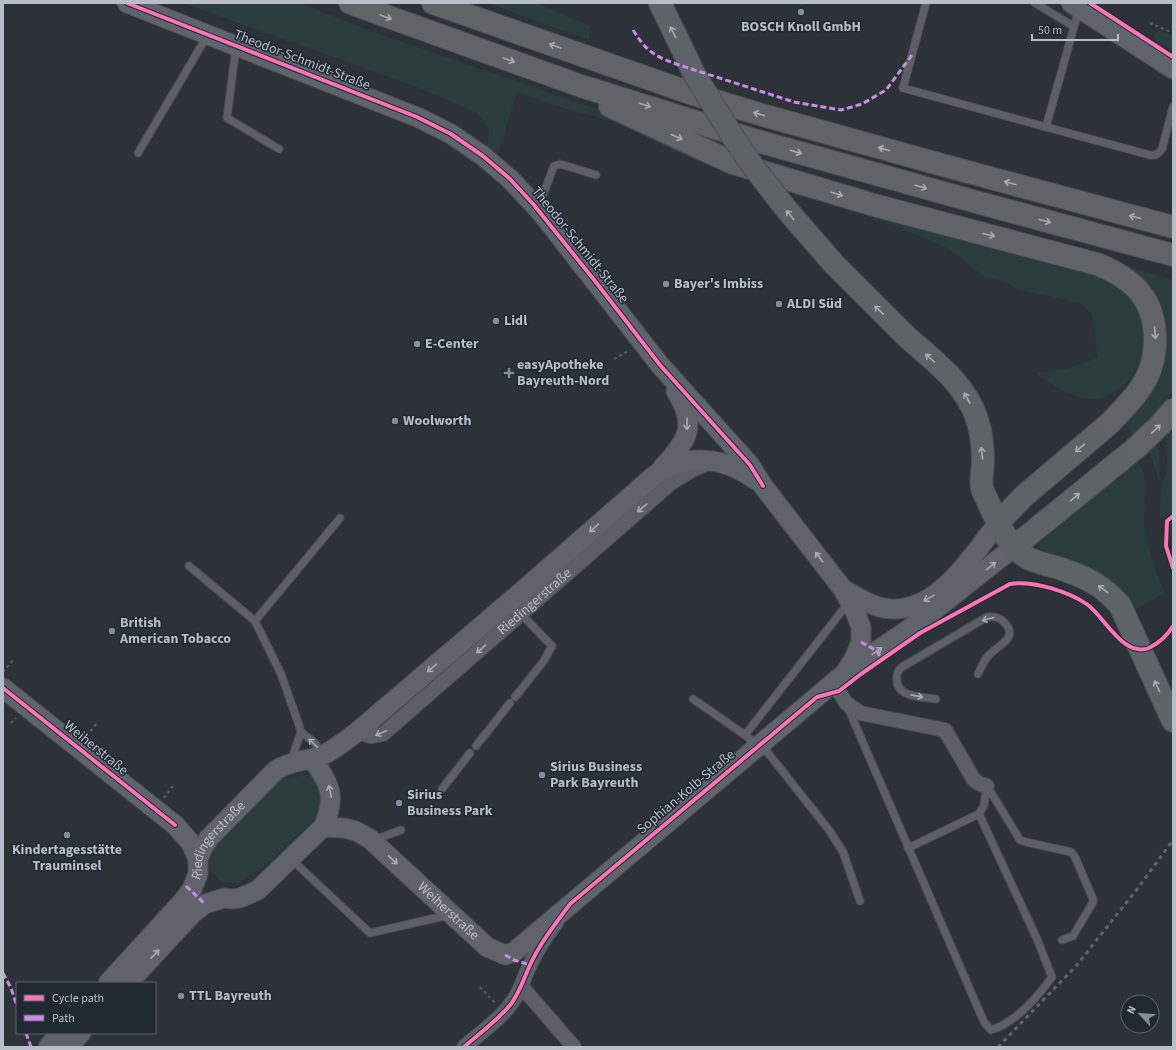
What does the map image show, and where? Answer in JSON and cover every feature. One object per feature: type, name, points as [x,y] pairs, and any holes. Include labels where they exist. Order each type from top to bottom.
[{"type":"highway","points":[[350,3],[581,86],[754,140],[1173,255]]},
{"type":"highway","points":[[433,3],[591,60],[708,99],[931,162],[1173,227]]},
{"type":"highway","points":[[581,86],[615,109],[733,162],[874,205],[1083,260],[1112,270],[1123,277],[1134,285],[1144,296],[1150,306],[1155,332],[1155,354],[1150,370],[1143,384],[1110,423]]},
{"type":"highway","points":[[1137,447],[1173,410]]},
{"type":"main road","name":"Theodor-Schmidt-Straße","points":[[127,3],[417,117],[451,134],[483,156],[504,174],[534,205],[595,280],[660,365],[750,465],[763,486],[846,594]]},
{"type":"main road","points":[[660,3],[693,72],[752,165],[787,210],[834,264],[907,337],[954,379],[965,394],[977,420],[983,460],[981,487],[998,523],[1014,547],[1022,555],[1036,562],[1079,576],[1100,586],[1110,594],[1120,606],[1127,620],[1173,721]]},
{"type":"main road","points":[[1075,6],[1173,69]]},
{"type":"main road","points":[[655,475],[680,448],[686,438],[688,426],[687,415],[683,403],[660,365]]},
{"type":"main road","points":[[846,594],[881,607],[895,608],[909,606],[926,600],[944,588],[956,577],[998,523],[1024,496],[1110,423]]},
{"type":"main road","points":[[1014,547],[1137,447]]},
{"type":"main road","name":"Riedingerstraße","points":[[115,982],[192,889],[202,848],[209,838],[276,770],[285,765],[310,759],[334,750],[520,593],[655,475],[672,465],[686,461],[712,461],[721,462],[746,473],[763,486]]},
{"type":"main road","name":"Sophian-Kolb-Straße","points":[[570,904],[755,742],[840,678],[922,620],[1014,547]]},
{"type":"main road","points":[[840,678],[858,650],[862,636],[860,622],[846,594]]},
{"type":"main road","name":"Weiherstraße","points":[[3,688],[175,825]]},
{"type":"main road","points":[[310,759],[328,784],[330,792],[331,798],[329,814],[323,827]]},
{"type":"main road","points":[[175,825],[189,830],[200,831],[223,823]]},
{"type":"main road","points":[[175,825],[191,843],[203,884],[210,891],[224,898]]},
{"type":"main road","points":[[175,825],[187,848],[189,864],[188,879],[183,901]]},
{"type":"main road","name":"Riedingerstraße","points":[[115,982],[205,904],[224,898],[240,898],[258,890],[323,827]]},
{"type":"main road","name":"Weiherstraße","points":[[323,827],[356,830],[372,841],[487,947],[505,955],[514,952],[570,904]]},
{"type":"main road","points":[[48,1047],[70,1040]]},
{"type":"street","name":"Riedingerstraße","points":[[357,732],[371,736],[383,734],[671,483],[692,470],[712,461]]},
{"type":"street","points":[[840,678],[846,703],[860,713],[945,730],[974,780],[980,784],[988,786]]},
{"type":"street","points":[[464,1047],[504,1012],[512,1003],[545,938],[570,904]]},
{"type":"street","points":[[521,986],[574,1047]]},
{"type":"lane","points":[[926,3],[903,88],[1155,156],[1162,149],[1173,107]]},
{"type":"lane","points":[[1035,3],[1073,26]]},
{"type":"lane","points":[[1046,127],[1073,26],[1075,6]]},
{"type":"lane","points":[[138,153],[207,34]]},
{"type":"lane","points":[[236,46],[227,118],[279,149]]},
{"type":"lane","points":[[534,205],[543,195],[554,166],[560,164],[596,175]]},
{"type":"lane","points":[[255,621],[340,518]]},
{"type":"lane","points":[[189,566],[255,621],[281,674],[300,732],[294,752],[310,759],[314,742],[300,732]]},
{"type":"lane","points":[[755,742],[846,594]]},
{"type":"lane","points":[[515,696],[543,662],[552,646],[521,614]]},
{"type":"lane","points":[[936,699],[909,695],[902,692],[897,683],[898,670],[985,618],[990,616],[998,618],[1007,625],[1009,636],[1007,640],[989,655],[978,674]]},
{"type":"lane","points":[[693,699],[755,742],[829,830],[843,852],[860,901]]},
{"type":"lane","points":[[476,746],[510,703]]},
{"type":"lane","points":[[846,703],[984,1022],[991,1030],[1000,1027],[1027,1008],[1041,993],[1052,977],[1037,940],[979,814]]},
{"type":"lane","points":[[442,789],[470,753]]},
{"type":"lane","points":[[908,848],[979,814],[984,805],[988,786]]},
{"type":"lane","points":[[988,786],[1020,840],[1071,852],[1075,857],[1093,898],[1093,902],[1072,936],[1062,940]]},
{"type":"lane","points":[[372,841],[401,830]]},
{"type":"lane","points":[[291,858],[370,933],[451,914]]},
{"type":"path","points":[[1150,23],[1173,33]]},
{"type":"path","points":[[3,672],[14,659]]},
{"type":"path","points":[[480,987],[504,1012]]},
{"type":"shaded area","points":[[183,3],[300,3],[371,31],[614,115],[726,170],[693,160],[615,122],[563,108],[517,92],[497,158],[487,150],[489,130],[477,113],[419,88]]},
{"type":"shaded area","points":[[486,3],[536,3],[590,26],[589,40]]},
{"type":"shaded area","points":[[1158,30],[1173,36],[1173,51],[1153,38]]},
{"type":"shaded area","points":[[864,206],[1107,275],[1127,293],[1139,315],[1144,338],[1143,350],[1135,372],[1121,387],[1110,395],[1099,399],[1090,399],[1073,395],[1049,382],[1035,373],[1067,369],[1097,358],[1095,331],[1091,313],[1080,303],[1019,290],[1004,281],[986,278],[949,249],[888,222],[876,220]]},
{"type":"shaded area","points":[[1070,248],[1173,280],[1173,389],[1160,415],[1137,439],[1122,422],[1159,311]]},
{"type":"shaded area","points":[[1173,422],[1173,512],[1161,520],[1160,503],[1167,464],[1166,438]]},
{"type":"shaded area","points":[[1156,442],[1160,467],[1159,482],[1147,449]]},
{"type":"shaded area","points":[[1137,460],[1144,473],[1145,483],[1144,530],[1155,569],[1165,593],[1133,611],[1123,592],[1106,579],[1033,549]]},
{"type":"shaded area","points":[[310,774],[321,781],[321,813],[274,858],[238,884],[221,882],[211,871],[208,858],[215,846],[279,780]]},
{"type":"railway","points":[[998,1047],[1076,966],[1138,888],[1173,840]]},
{"type":"marked path","points":[[633,30],[650,51],[673,63],[794,102],[841,110],[862,104],[886,90],[912,55]]},
{"type":"marked path","points":[[861,642],[877,651],[882,660]]},
{"type":"marked path","points":[[186,886],[205,904]]},
{"type":"marked path","points":[[505,955],[514,960],[530,965]]},
{"type":"marked path","points":[[3,973],[11,988],[16,1003]]},
{"type":"marked path","points":[[26,1034],[31,1047]]},
{"type":"cycle path","points":[[127,3],[417,117],[451,134],[483,156],[510,179],[534,205],[660,365],[750,465],[763,486]]},
{"type":"cycle path","points":[[1090,3],[1173,57]]},
{"type":"cycle path","points":[[1173,516],[1167,521],[1166,546],[1173,568]]},
{"type":"cycle path","points":[[464,1047],[495,1021],[511,1004],[538,949],[570,904],[817,697],[839,691],[920,633],[1010,584],[1019,583],[1040,585],[1051,588],[1080,600],[1088,605],[1123,642],[1140,650],[1149,648],[1156,644],[1173,626]]},
{"type":"cycle path","points":[[3,688],[175,825]]},
{"type":"place","name":"BOSCH Knoll GmbH","points":[[801,12]]},
{"type":"place","name":"Bayer's Imbiss","points":[[666,284]]},
{"type":"place","name":"ALDI Süd","points":[[779,304]]},
{"type":"place","name":"Lidl","points":[[496,321]]},
{"type":"place","name":"E-Center","points":[[417,344]]},
{"type":"place","name":"easyApotheke Bayreuth-Nord","points":[[509,373]]},
{"type":"place","name":"Woolworth","points":[[395,421]]},
{"type":"place","name":"British American Tobacco","points":[[112,631]]},
{"type":"place","name":"Sirius Business Park Bayreuth","points":[[542,775]]},
{"type":"place","name":"Sirius Business Park","points":[[399,803]]},
{"type":"place","name":"Kindertagesstätte Trauminsel","points":[[67,835]]},
{"type":"place","name":"TTL Bayreuth","points":[[181,996]]}]
